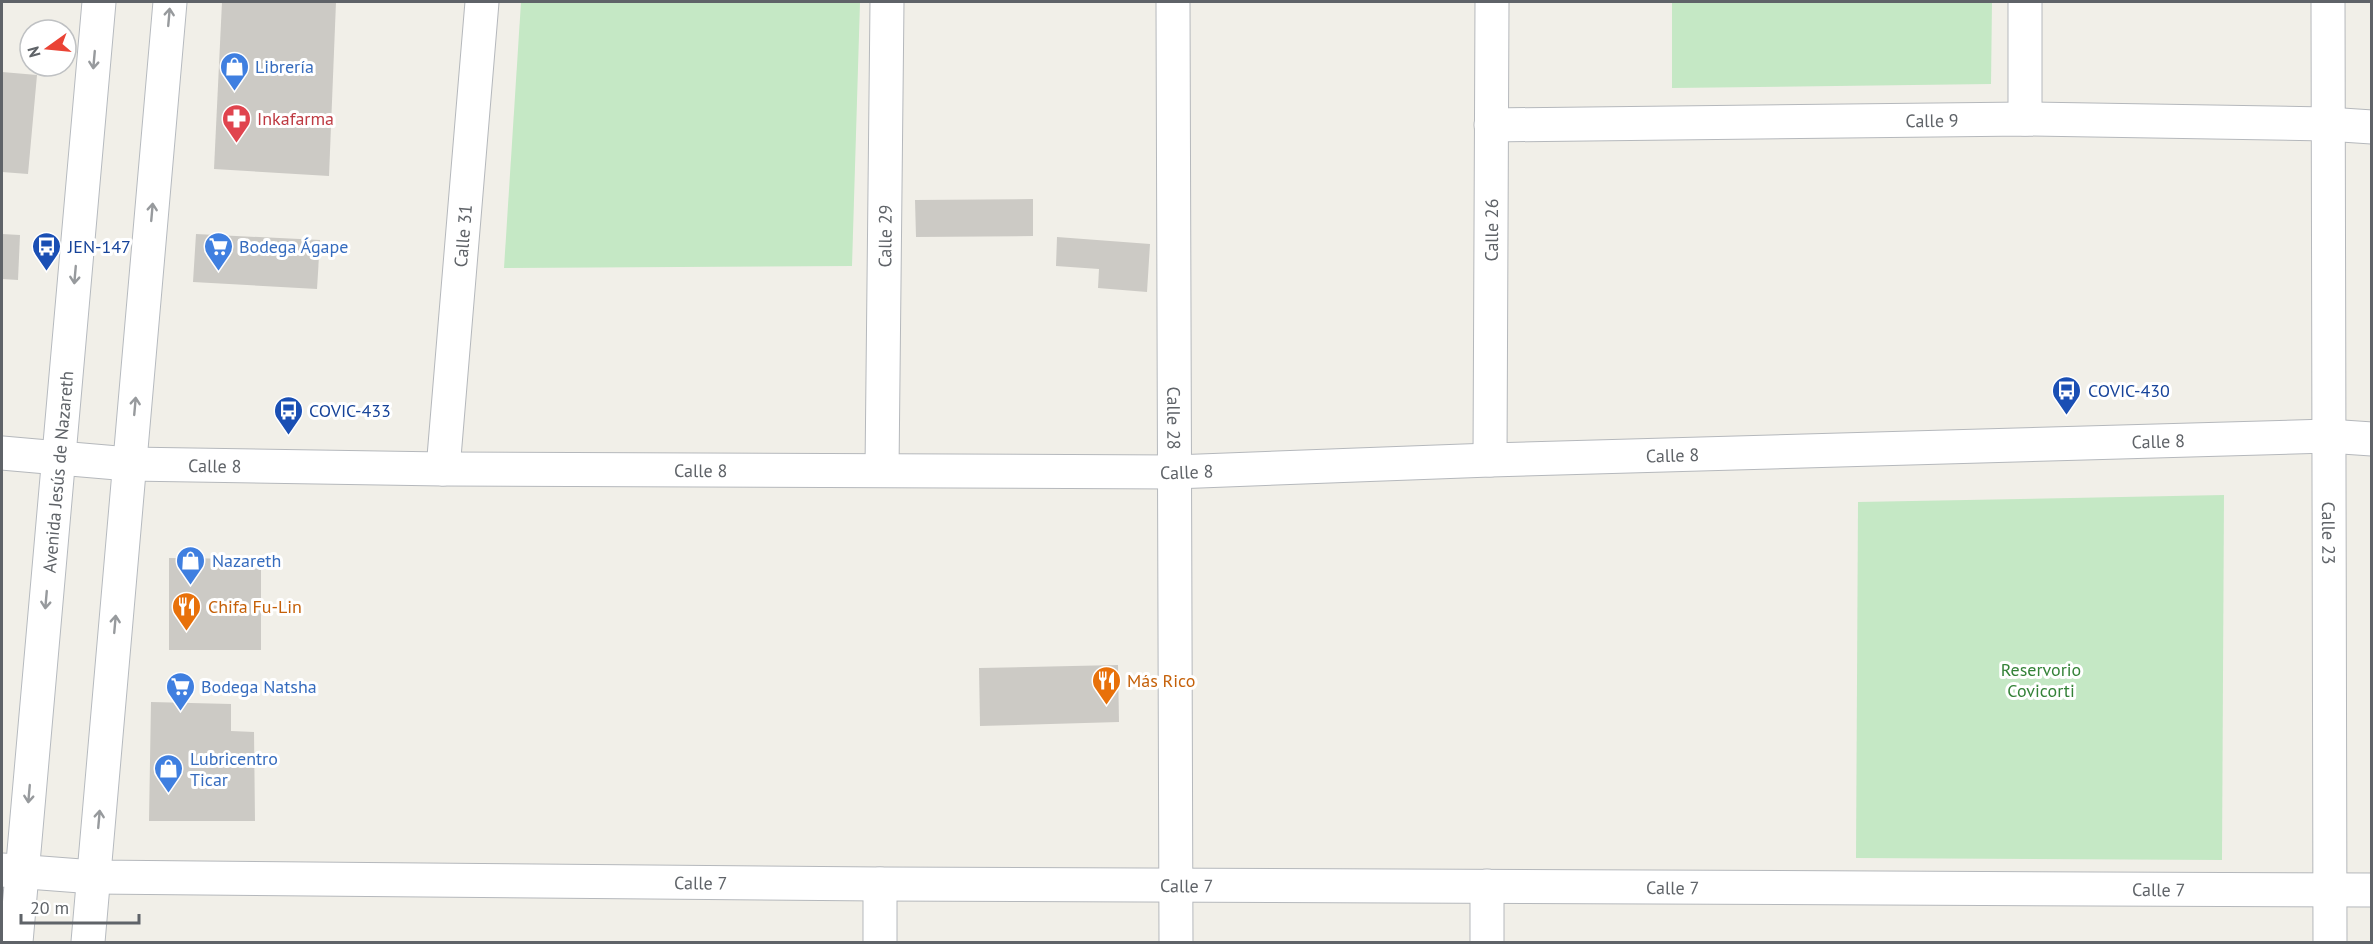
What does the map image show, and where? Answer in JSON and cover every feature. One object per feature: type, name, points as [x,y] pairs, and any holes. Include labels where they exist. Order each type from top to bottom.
[{"type":"street","name":"Avenida Jesús de Nazareth","points":[[16,942],[12,871],[59,458],[99,2]]},
{"type":"street","points":[[88,942],[170,2]]},
{"type":"street","name":"Calle 31","points":[[443,469],[482,2]]},
{"type":"street","name":"Calle 29","points":[[882,470],[887,2]]},
{"type":"street","name":"Calle 28","points":[[1173,2],[1176,942]]},
{"type":"street","name":"Calle 26","points":[[1490,460],[1492,2]]},
{"type":"street","points":[[2025,2],[2025,119]]},
{"type":"street","name":"Calle 23","points":[[2328,2],[2330,942]]},
{"type":"street","name":"Calle 9","points":[[1491,125],[2025,119],[2327,124],[2372,127]]},
{"type":"street","name":"Calle 8","points":[[2,453],[129,464],[443,469],[1174,472],[1490,460],[2328,436],[2372,438]]},
{"type":"street","name":"Calle 7","points":[[12,871],[94,877],[880,884],[2372,890]]},
{"type":"street","points":[[880,884],[880,942]]},
{"type":"street","points":[[1487,885],[1487,942]]},
{"type":"green space","points":[[521,2],[860,2],[852,266],[504,268]]},
{"type":"green space","points":[[1672,2],[1992,2],[1991,84],[1672,88]]},
{"type":"green space","name":"Reservorio Covicorti","points":[[2224,495],[2222,860],[1856,858],[1858,502]]},
{"type":"building","points":[[222,2],[336,2],[329,176],[214,169]]},
{"type":"building","points":[[2,72],[18,73],[18,78],[37,78],[28,174],[2,172]]},
{"type":"building","points":[[1033,199],[1033,236],[916,237],[915,200]]},
{"type":"building","points":[[2,234],[20,235],[18,280],[2,279]]},
{"type":"building","points":[[196,234],[320,240],[317,289],[193,282]]},
{"type":"building","points":[[1057,237],[1150,244],[1147,292],[1098,288],[1099,269],[1056,266]]},
{"type":"building","points":[[169,558],[261,559],[261,650],[169,650]]},
{"type":"building","points":[[1118,665],[1119,722],[980,726],[979,668]]},
{"type":"building","points":[[151,702],[231,704],[231,731],[254,732],[255,821],[149,821]]},
{"type":"place","name":"Librería","points":[[234,92]]},
{"type":"place","name":"Inkafarma","points":[[236,144]]},
{"type":"place","name":"JEN-147","points":[[47,272]]},
{"type":"place","name":"Bodega Ágape","points":[[218,272]]},
{"type":"place","name":"COVIC-430","points":[[2067,416]]},
{"type":"place","name":"COVIC-433","points":[[288,436]]},
{"type":"place","name":"Nazareth","points":[[191,586]]},
{"type":"place","name":"Chifa Fu-Lin","points":[[187,632]]},
{"type":"place","name":"Más Rico","points":[[1106,706]]},
{"type":"place","name":"Bodega Natsha","points":[[180,712]]},
{"type":"place","name":"Lubricentro Ticar","points":[[169,794]]}]
